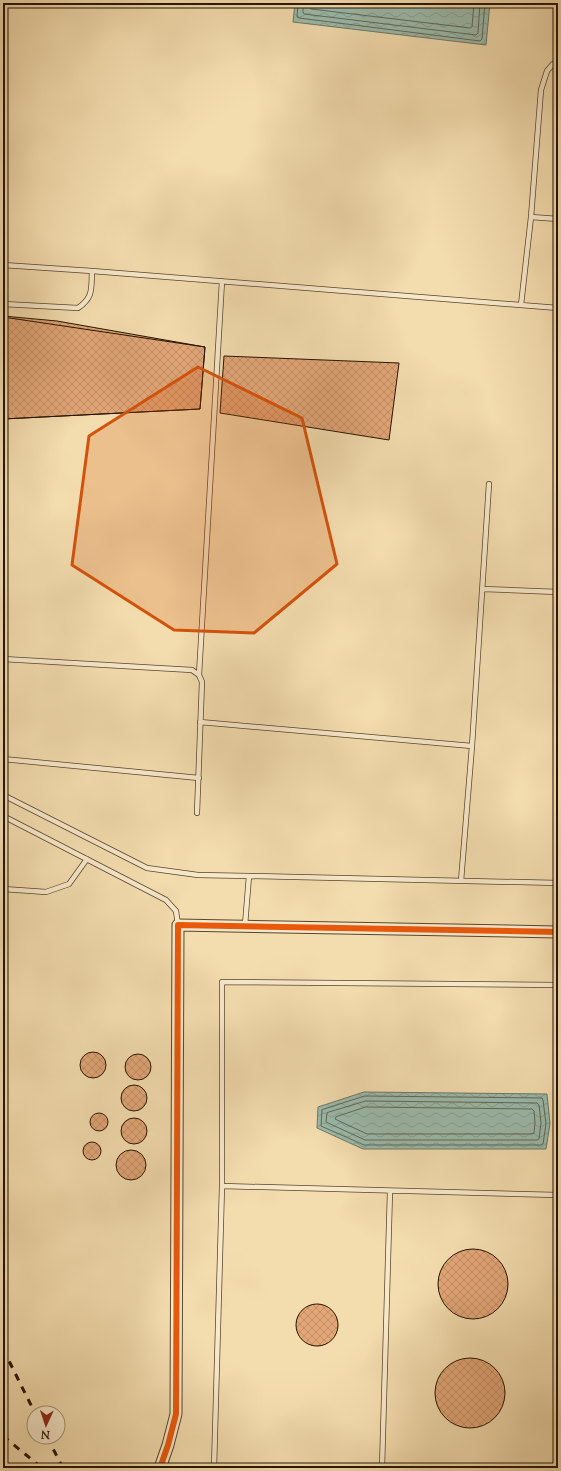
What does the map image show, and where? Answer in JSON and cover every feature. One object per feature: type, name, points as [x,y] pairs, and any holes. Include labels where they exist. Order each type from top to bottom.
[{"type":"street","points":[[160,1468],[176,1414],[178,925],[245,925],[558,932]]},
{"type":"lane","points":[[3,28],[5,3]]},
{"type":"lane","points":[[521,305],[531,217],[541,90],[547,71],[553,64],[558,64]]},
{"type":"lane","points":[[531,217],[558,219]]},
{"type":"lane","points":[[3,266],[92,271],[558,308]]},
{"type":"lane","points":[[3,304],[78,308],[85,304],[91,295],[92,271]]},
{"type":"lane","points":[[197,813],[202,682],[199,675],[222,281]]},
{"type":"lane","points":[[461,881],[490,484]]},
{"type":"lane","points":[[483,589],[558,592]]},
{"type":"lane","points":[[3,659],[192,670],[199,675]]},
{"type":"lane","points":[[200,722],[472,746]]},
{"type":"lane","points":[[3,758],[199,778]]},
{"type":"lane","points":[[3,795],[147,868],[198,875],[558,883]]},
{"type":"lane","points":[[3,816],[166,900],[176,911],[178,925]]},
{"type":"lane","points":[[3,889],[46,892],[69,884],[87,859]]},
{"type":"lane","points":[[245,925],[249,876]]},
{"type":"lane","points":[[214,1468],[222,1186],[222,982],[558,985]]},
{"type":"lane","points":[[222,1186],[558,1195]]},
{"type":"lane","points":[[382,1468],[390,1191]]},
{"type":"highlighted area","points":[[198,367],[302,418],[337,564],[254,633],[174,630],[72,565],[89,436]]},
{"type":"water","points":[[295,3],[490,3],[486,45],[293,22]]},
{"type":"water","points":[[364,1092],[547,1094],[550,1124],[546,1149],[363,1149],[317,1128],[318,1107]]},
{"type":"building","points":[[3,316],[57,321],[205,347],[200,409],[3,419]]},
{"type":"building","points":[[3,317],[205,347],[200,409],[3,419]]},
{"type":"building","points":[[224,356],[399,363],[389,440],[220,413]]},
{"type":"building","points":[[93,1052],[102,1056],[106,1065],[102,1074],[93,1078],[84,1074],[80,1065],[84,1056]]},
{"type":"building","points":[[138,1054],[147,1058],[151,1067],[147,1076],[138,1080],[129,1076],[125,1067],[129,1058]]},
{"type":"building","points":[[134,1085],[143,1089],[147,1098],[143,1107],[134,1111],[125,1107],[121,1098],[125,1089]]},
{"type":"building","points":[[99,1113],[105,1116],[108,1122],[105,1128],[99,1131],[93,1128],[90,1122],[93,1116]]},
{"type":"building","points":[[134,1118],[144,1121],[147,1131],[144,1141],[134,1144],[124,1141],[121,1131],[124,1121]]},
{"type":"building","points":[[88,1142],[96,1142],[101,1147],[99,1158],[96,1160],[88,1160],[83,1155],[83,1147]]},
{"type":"building","points":[[131,1150],[137,1151],[145,1159],[145,1171],[137,1179],[131,1180],[125,1179],[117,1171],[116,1165],[117,1159],[125,1151]]},
{"type":"building","points":[[473,1249],[486,1252],[498,1259],[505,1271],[508,1284],[505,1297],[498,1309],[486,1316],[473,1319],[460,1316],[448,1309],[441,1297],[438,1284],[441,1271],[448,1259],[460,1252]]},
{"type":"building","points":[[317,1304],[332,1310],[338,1325],[332,1340],[317,1346],[302,1340],[296,1325],[302,1310]]},
{"type":"building","points":[[470,1358],[483,1361],[495,1368],[502,1380],[505,1393],[502,1406],[495,1418],[483,1425],[470,1428],[457,1425],[445,1418],[438,1406],[435,1393],[438,1380],[445,1368],[457,1361]]},
{"type":"railway","points":[[3,1349],[31,1405]]},
{"type":"railway","points":[[3,1436],[42,1468]]},
{"type":"railway","points":[[51,1445],[63,1468]]},
{"type":"cycle path","points":[[160,1468],[176,1414],[178,925],[558,932]]}]
